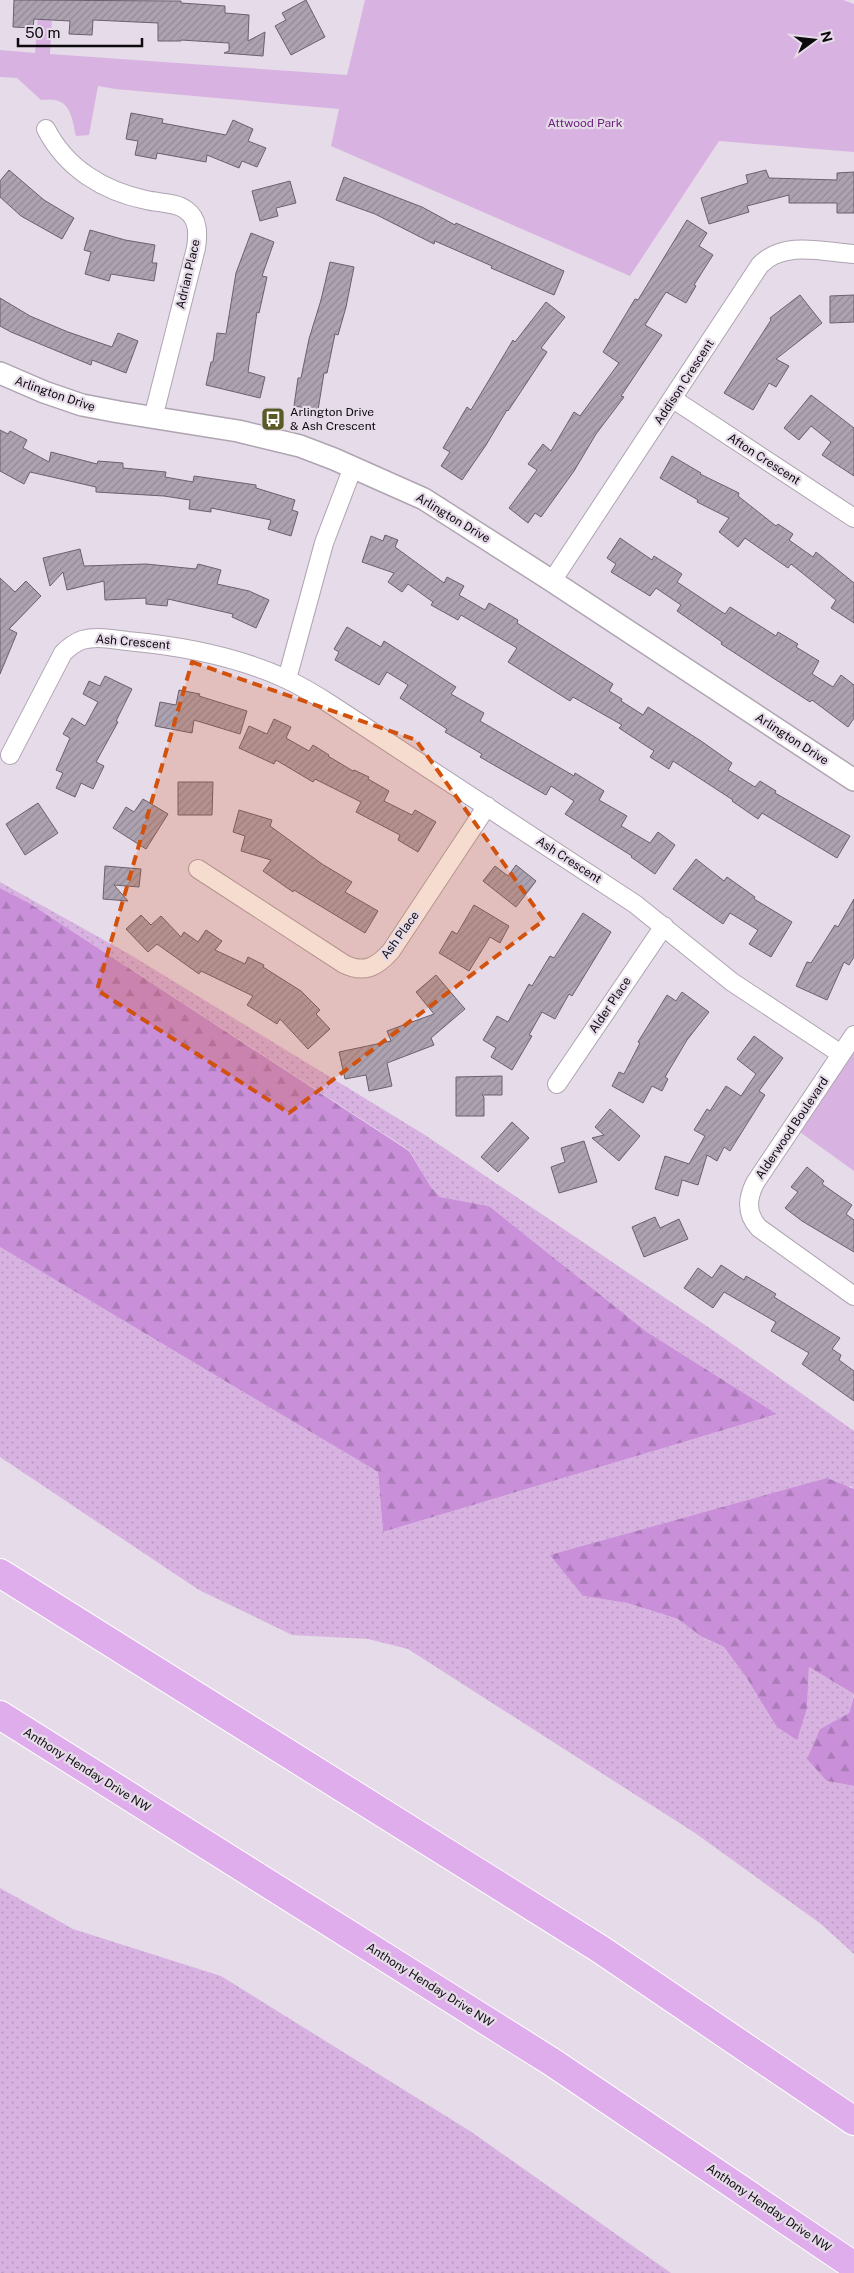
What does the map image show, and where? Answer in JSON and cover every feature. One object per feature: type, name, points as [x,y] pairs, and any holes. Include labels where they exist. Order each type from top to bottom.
[{"type":"highway","points":[[0,1573],[600,1949],[854,2121]]},
{"type":"highway","name":"Anthony Henday Drive NW","points":[[0,1715],[579,2080],[854,2266]]},
{"type":"highway","points":[[579,2080],[711,2183],[831,2273]]},
{"type":"street","name":"Adrian Place","points":[[46,129],[58,151],[82,172],[121,194],[179,206],[192,216],[196,223],[196,248],[153,418]]},
{"type":"street","name":"Addison Crescent","points":[[552,581],[765,260],[788,250],[854,254]]},
{"type":"street","name":"Arlington Drive","points":[[0,373],[44,392],[82,405],[153,418],[204,424],[300,446],[353,467],[424,499],[854,780]]},
{"type":"street","name":"Afton Crescent","points":[[673,400],[854,518]]},
{"type":"street","points":[[287,679],[321,551],[353,467]]},
{"type":"street","name":"Ash Crescent","points":[[10,755],[64,653],[74,643],[83,640],[104,638],[216,654],[287,679],[330,704],[635,904],[732,982],[842,1054]]},
{"type":"street","name":"Ash Place","points":[[198,868],[344,964],[353,968],[369,968],[379,964],[391,951],[487,806]]},
{"type":"street","name":"Alder Place","points":[[557,1084],[664,926]]},
{"type":"street","name":"Alderwood Boulevard","points":[[854,1035],[755,1183],[748,1202],[754,1223],[764,1232],[854,1296]]},
{"type":"highlighted area","points":[[192,662],[416,740],[544,920],[289,1113],[97,990]]},
{"type":"green space","name":"Attwood Park","points":[[39,0],[53,0],[50,54],[347,75],[365,0],[843,0],[854,4],[854,152],[719,141],[630,276],[331,146],[339,109],[98,86],[89,135],[76,136],[70,113],[63,103],[50,99],[41,100],[17,78],[0,77],[0,50],[35,53]]},
{"type":"green space","points":[[0,882],[129,954],[425,1135],[714,1331],[854,1431],[854,1489],[851,1486],[583,1596],[627,1603],[678,1619],[705,1639],[724,1647],[748,1680],[807,1708],[809,1667],[854,1694],[849,1713],[820,1729],[827,1781],[854,1786],[854,1954],[821,1924],[695,1833],[408,1649],[368,1639],[292,1635],[199,1590],[0,1457],[0,1247],[378,1472],[383,1532],[777,1414],[647,1332],[489,1206],[440,1197],[431,1187],[409,1150],[29,903],[0,888]]},
{"type":"green space","points":[[0,888],[29,903],[409,1151],[431,1187],[440,1197],[489,1206],[647,1332],[777,1414],[383,1532],[378,1472],[0,1247]]},
{"type":"green space","points":[[854,1034],[854,1171],[793,1127]]},
{"type":"green space","points":[[827,1478],[854,1489],[854,1694],[809,1667],[807,1708],[797,1740],[777,1727],[748,1680],[724,1647],[702,1637],[678,1619],[627,1603],[583,1596],[550,1555]]},
{"type":"green space","points":[[854,1696],[854,1786],[827,1781],[807,1759],[820,1729],[849,1713]]},
{"type":"green space","points":[[0,1888],[73,1929],[221,1976],[470,2131],[671,2273],[0,2273]]},
{"type":"building","points":[[14,0],[181,1],[181,3],[225,6],[225,13],[249,15],[248,41],[265,32],[263,56],[224,53],[229,51],[229,43],[181,40],[158,41],[158,23],[93,20],[92,35],[69,34],[70,21],[34,19],[33,28],[13,27]]},
{"type":"building","points":[[306,0],[325,37],[291,55],[275,26],[286,20],[282,13]]},
{"type":"building","points":[[131,113],[163,119],[162,123],[226,135],[233,120],[253,129],[248,141],[266,148],[257,167],[242,161],[239,168],[207,155],[206,162],[157,153],[156,159],[135,155],[138,141],[126,139]]},
{"type":"building","points":[[9,170],[44,200],[74,218],[62,239],[21,216],[0,197],[0,181]]},
{"type":"building","points":[[766,170],[769,178],[837,180],[837,173],[854,172],[854,213],[837,213],[837,203],[789,203],[789,195],[747,206],[749,212],[709,224],[701,198],[748,183],[746,175]]},
{"type":"building","points":[[344,177],[422,207],[455,225],[456,223],[564,271],[554,295],[435,241],[434,244],[375,214],[336,200]]},
{"type":"building","points":[[290,181],[296,203],[276,208],[278,216],[260,221],[252,191]]},
{"type":"building","points":[[687,220],[707,233],[699,246],[713,255],[694,285],[696,286],[686,303],[666,292],[645,325],[662,335],[621,396],[624,397],[596,434],[574,471],[541,517],[535,513],[528,523],[509,508],[537,470],[528,464],[543,444],[551,451],[574,412],[580,416],[619,363],[603,352],[635,299],[638,300]]},
{"type":"building","points":[[90,230],[125,240],[155,245],[152,263],[157,263],[154,281],[111,274],[109,281],[85,274],[91,252],[84,250]]},
{"type":"building","points":[[251,233],[274,242],[262,276],[267,277],[259,313],[257,312],[248,372],[265,377],[260,398],[206,385],[211,362],[213,362],[217,333],[226,334],[236,273]]},
{"type":"building","points":[[330,262],[354,267],[346,307],[338,335],[335,334],[327,373],[324,373],[318,410],[294,406],[298,378],[301,378],[309,339]]},
{"type":"building","points":[[800,295],[822,323],[776,359],[789,366],[776,387],[769,383],[753,410],[724,393],[771,320],[770,318]]},
{"type":"building","points":[[854,295],[854,322],[830,323],[830,296]]},
{"type":"building","points":[[0,298],[30,316],[68,332],[112,347],[118,333],[138,341],[126,373],[92,360],[91,365],[0,326]]},
{"type":"building","points":[[546,302],[565,317],[541,348],[547,352],[462,480],[441,466],[450,452],[443,448],[467,407],[471,410],[513,340],[515,342]]},
{"type":"building","points":[[811,395],[854,428],[854,476],[822,455],[831,442],[811,426],[799,440],[784,428]]},
{"type":"building","points":[[0,430],[8,434],[10,431],[27,440],[23,448],[49,462],[51,452],[97,464],[98,461],[123,463],[123,468],[166,472],[165,477],[193,482],[194,476],[256,485],[256,488],[295,500],[292,510],[298,512],[291,536],[268,529],[271,520],[211,508],[211,512],[189,509],[190,500],[164,496],[96,492],[96,487],[30,472],[24,484],[0,471]]},
{"type":"building","points":[[672,456],[700,474],[739,493],[738,496],[776,526],[778,524],[793,534],[789,540],[813,557],[816,552],[854,583],[854,623],[831,608],[836,600],[791,564],[788,568],[745,538],[738,547],[719,532],[729,518],[697,502],[698,500],[660,478]]},
{"type":"building","points":[[385,535],[398,540],[395,547],[444,583],[447,577],[464,586],[459,595],[485,610],[489,603],[518,620],[517,623],[613,684],[609,691],[622,699],[621,701],[643,715],[648,707],[732,763],[728,770],[755,787],[760,781],[776,791],[775,793],[850,836],[837,858],[762,813],[758,819],[733,800],[673,761],[669,769],[650,757],[654,751],[619,728],[622,725],[573,697],[570,701],[508,662],[517,648],[461,615],[458,620],[431,605],[433,602],[408,584],[402,592],[388,582],[394,573],[362,562],[371,536],[383,541]]},
{"type":"building","points":[[620,538],[652,560],[654,556],[682,574],[677,582],[725,614],[730,607],[776,636],[778,632],[798,644],[796,647],[819,661],[812,674],[833,687],[841,675],[854,685],[854,718],[848,727],[812,700],[810,702],[721,644],[722,642],[677,611],[681,605],[656,588],[650,596],[611,572],[616,564],[607,558]]},
{"type":"building","points":[[80,549],[84,566],[146,564],[196,569],[198,564],[221,570],[217,584],[249,591],[269,600],[256,628],[232,617],[233,614],[168,599],[167,606],[146,604],[146,598],[105,600],[104,581],[67,590],[63,572],[50,586],[43,558]]},
{"type":"building","points":[[0,578],[15,592],[26,581],[41,596],[9,629],[17,633],[0,674]]},
{"type":"building","points":[[347,627],[381,647],[384,641],[425,667],[456,687],[451,694],[484,713],[480,721],[574,776],[575,773],[604,791],[599,800],[627,816],[621,826],[650,843],[658,832],[675,845],[655,874],[632,856],[565,814],[574,801],[551,786],[546,795],[480,757],[482,754],[445,732],[447,729],[400,698],[408,685],[387,672],[379,685],[335,660],[339,652],[334,649]]},
{"type":"building","points":[[105,676],[132,689],[116,721],[118,722],[96,762],[104,766],[93,789],[81,783],[75,797],[56,788],[63,773],[56,770],[70,738],[63,734],[72,718],[85,726],[98,702],[83,694],[89,681],[100,686]]},
{"type":"building","points":[[179,690],[200,694],[199,696],[247,711],[240,734],[194,720],[192,733],[155,726],[160,702],[176,705]]},
{"type":"building","points":[[274,719],[291,727],[286,738],[309,751],[313,745],[328,756],[353,771],[369,777],[368,779],[389,791],[384,801],[412,815],[415,810],[436,822],[418,852],[398,840],[400,835],[356,812],[361,802],[315,779],[313,782],[276,760],[274,764],[239,748],[249,726],[267,734]]},
{"type":"building","points":[[178,782],[213,782],[212,815],[178,815]]},
{"type":"building","points":[[143,799],[168,814],[146,849],[113,828],[126,807],[134,812]]},
{"type":"building","points":[[38,803],[58,833],[25,855],[6,824]]},
{"type":"building","points":[[239,810],[272,820],[270,826],[322,864],[352,882],[345,892],[378,911],[365,933],[294,890],[293,892],[263,871],[271,860],[241,851],[245,836],[233,832]]},
{"type":"building","points":[[696,859],[724,881],[727,877],[755,897],[754,899],[792,922],[771,957],[749,944],[758,930],[730,913],[723,924],[673,889]]},
{"type":"building","points":[[516,865],[536,881],[516,907],[483,881],[495,866],[508,876]]},
{"type":"building","points":[[105,866],[141,869],[139,887],[114,885],[128,901],[103,899]]},
{"type":"building","points":[[854,899],[854,957],[849,965],[844,962],[827,1000],[796,986],[807,962],[811,963],[835,925],[838,927]]},
{"type":"building","points":[[474,905],[509,926],[500,943],[490,937],[469,971],[439,953],[452,931],[457,934]]},
{"type":"building","points":[[583,913],[611,932],[572,996],[569,994],[555,1019],[542,1012],[529,1035],[532,1036],[512,1070],[491,1057],[496,1048],[483,1040],[497,1016],[508,1022],[529,984],[532,986],[550,956],[554,958]]},
{"type":"building","points":[[141,915],[151,925],[161,916],[181,937],[184,932],[198,942],[206,930],[222,941],[215,950],[245,964],[248,957],[264,965],[263,967],[301,991],[320,1010],[316,1014],[330,1029],[308,1049],[280,1019],[277,1024],[247,1005],[253,996],[201,971],[199,974],[157,944],[148,952],[126,929]]},
{"type":"building","points":[[436,975],[465,1009],[431,1038],[434,1045],[387,1063],[392,1086],[369,1091],[366,1075],[345,1079],[339,1052],[391,1041],[387,1031],[434,1014],[416,992]]},
{"type":"building","points":[[682,992],[709,1012],[687,1040],[665,1077],[668,1079],[662,1091],[652,1086],[643,1103],[612,1086],[619,1072],[624,1074],[640,1043],[638,1042],[667,995],[676,1001]]},
{"type":"building","points":[[754,1036],[783,1058],[759,1091],[765,1095],[730,1151],[724,1147],[717,1161],[707,1155],[698,1185],[682,1180],[678,1196],[655,1189],[665,1156],[689,1164],[705,1136],[694,1130],[707,1109],[710,1111],[726,1086],[741,1096],[756,1074],[737,1059]]},
{"type":"building","points":[[502,1076],[502,1095],[482,1095],[484,1097],[484,1116],[456,1116],[456,1077]]},
{"type":"building","points":[[610,1109],[640,1136],[619,1161],[592,1138],[604,1135],[595,1127]]},
{"type":"building","points":[[512,1122],[529,1138],[498,1172],[481,1157]]},
{"type":"building","points":[[584,1141],[597,1182],[559,1193],[551,1167],[565,1162],[561,1148]]},
{"type":"building","points":[[807,1167],[824,1181],[822,1184],[852,1205],[846,1214],[854,1220],[854,1252],[802,1221],[785,1208],[798,1192],[791,1187]]},
{"type":"building","points":[[655,1217],[660,1228],[679,1219],[688,1239],[644,1257],[632,1227]]},
{"type":"building","points":[[721,1265],[744,1280],[746,1276],[776,1294],[774,1297],[840,1338],[832,1349],[841,1355],[839,1360],[854,1371],[854,1401],[802,1364],[809,1353],[771,1331],[776,1322],[724,1292],[713,1308],[684,1288],[698,1268],[712,1278]]},
{"type":"place","name":"Arlington Drive & Ash Crescent","points":[[273,419]]}]
